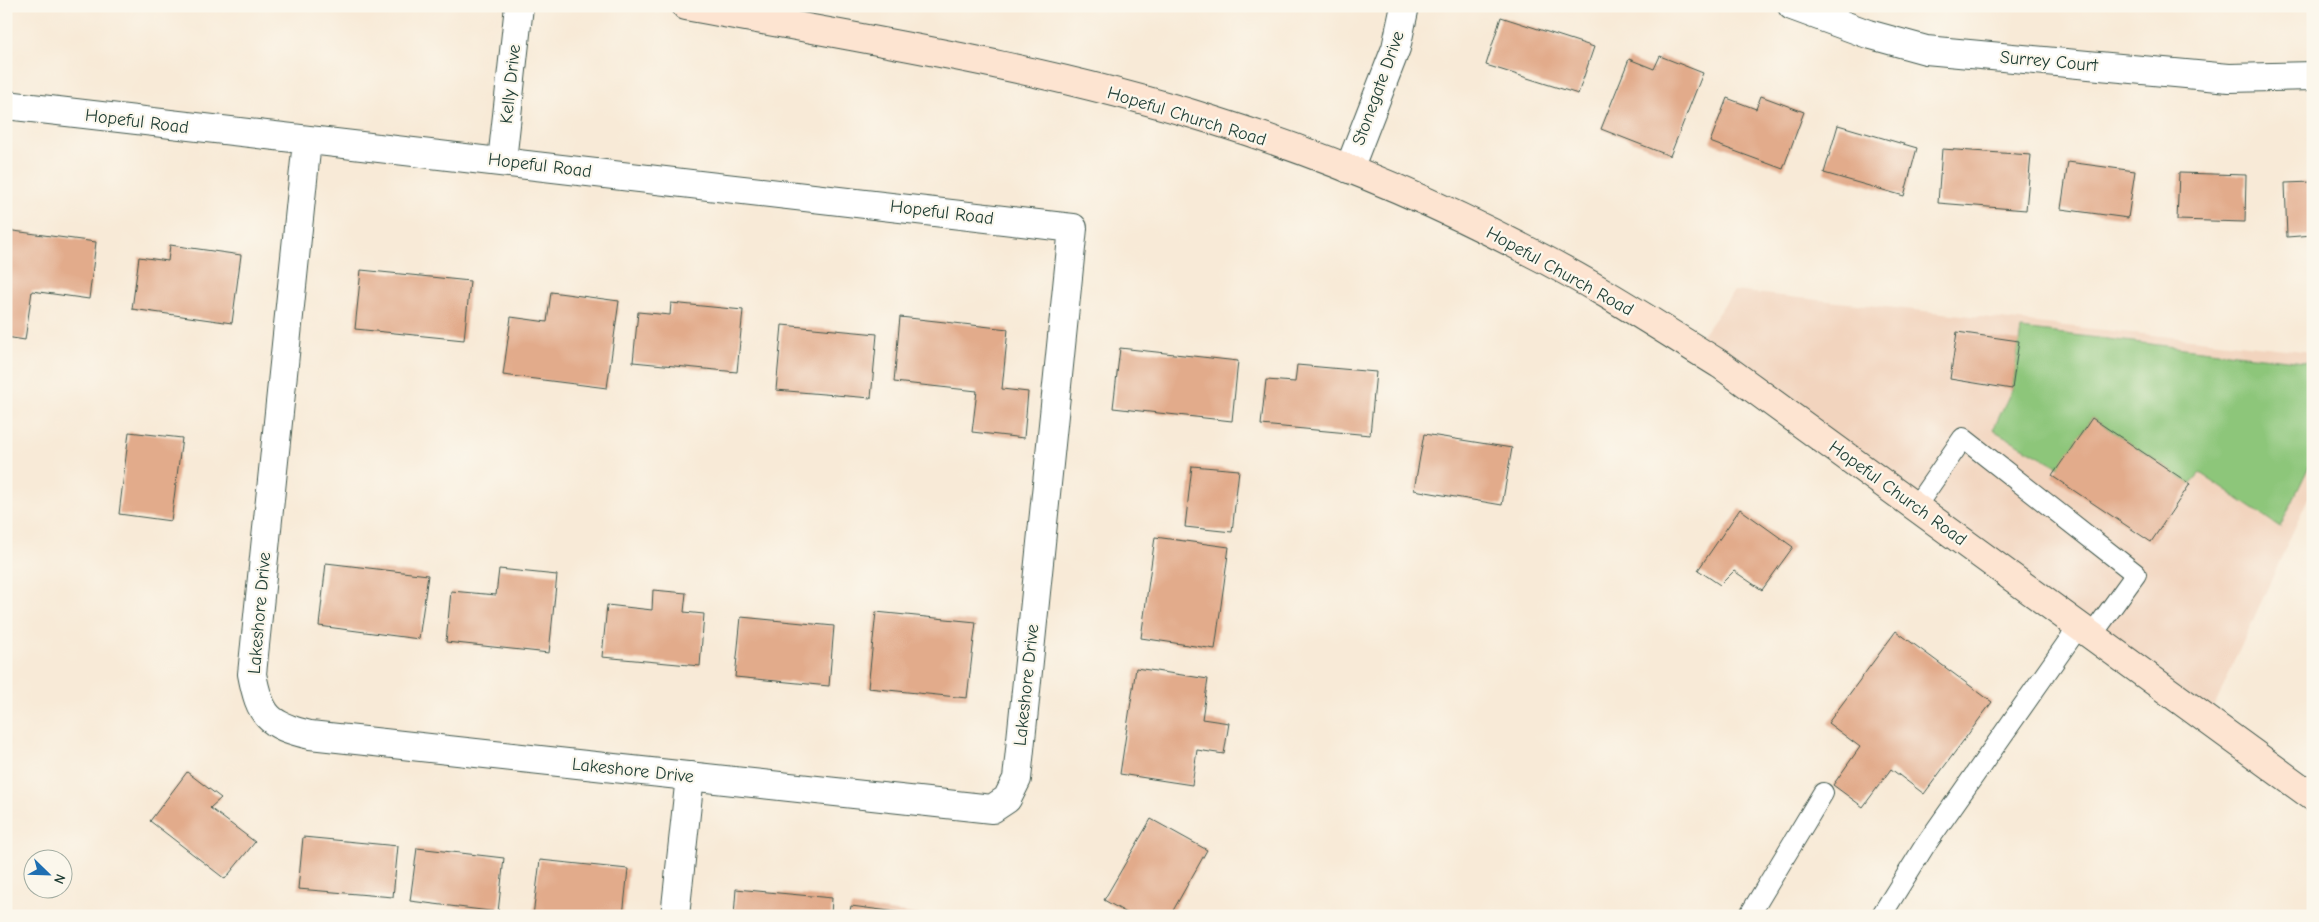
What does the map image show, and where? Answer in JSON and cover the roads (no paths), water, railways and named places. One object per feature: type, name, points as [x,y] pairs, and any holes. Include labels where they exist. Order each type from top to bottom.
[{"type":"main road","name":"Hopeful Church Road","points":[[686,6],[998,65],[1077,82],[1213,120],[1349,169],[1443,209],[1531,252],[1621,302],[1721,365],[2313,797]]},
{"type":"street","name":"Kelly Drive","points":[[502,161],[519,6]]},
{"type":"street","name":"Stonegate Drive","points":[[1349,169],[1396,48],[1405,6]]},
{"type":"street","name":"Surrey Court","points":[[1792,6],[1868,34],[1926,50],[2228,78],[2313,76]]},
{"type":"street","name":"Hopeful Road","points":[[6,105],[1073,228]]},
{"type":"street","name":"Lakeshore Drive","points":[[307,141],[252,674],[257,700],[270,720],[288,730],[310,735],[992,809],[1007,799],[1017,779],[1073,228]]},
{"type":"street","points":[[675,916],[690,776]]},
{"type":"lane","points":[[1881,916],[1924,847],[2085,630],[2136,574],[1963,438],[1916,506]]},
{"type":"lane","points":[[1749,916],[1823,793]]}]
